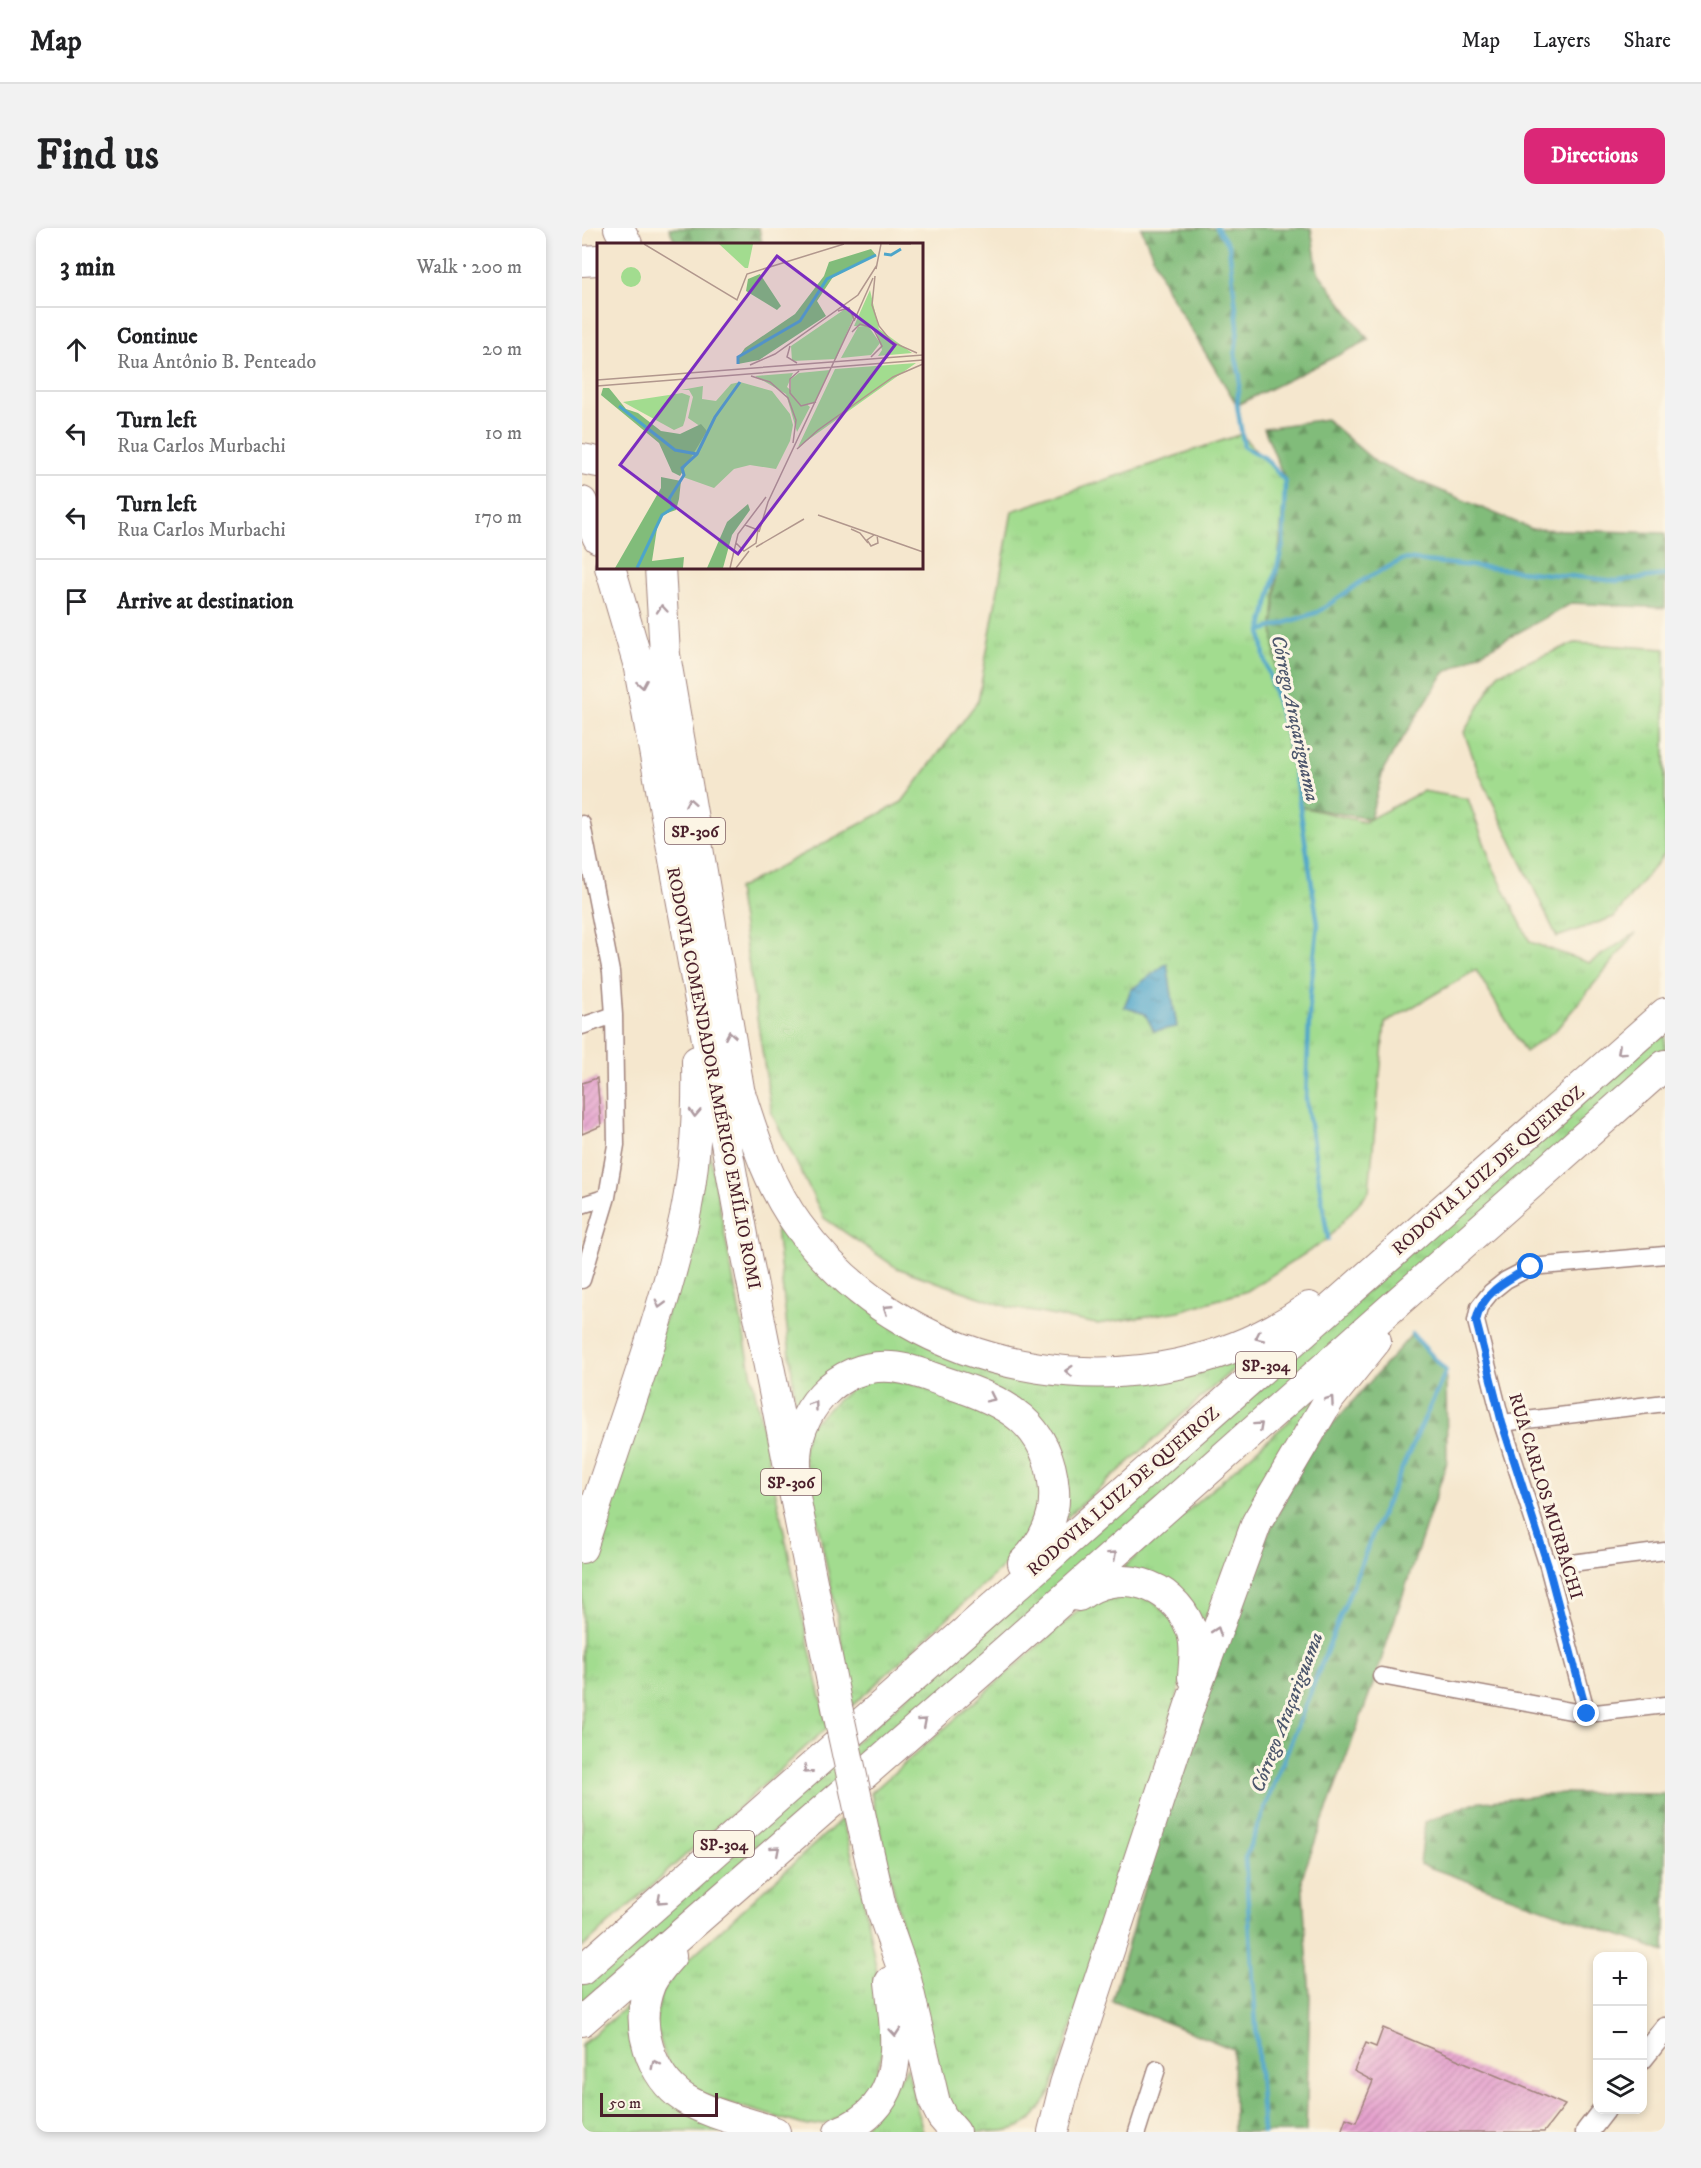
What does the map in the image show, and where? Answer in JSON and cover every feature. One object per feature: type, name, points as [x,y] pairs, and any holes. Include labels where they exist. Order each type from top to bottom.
[{"type":"highway","points":[[620,228],[627,243]]},
{"type":"highway","points":[[582,261],[597,260]]},
{"type":"highway","points":[[582,459],[597,462]]},
{"type":"highway","points":[[582,502],[597,536]]},
{"type":"highway","name":"RODOVIA COMENDADOR AMÉRICO EMÍLIO ROMI","points":[[610,568],[638,663],[697,992],[810,1584],[852,1715],[865,1836],[882,1911]]},
{"type":"highway","name":"RODOVIA COMENDADOR AMÉRICO EMÍLIO ROMI","points":[[660,568],[665,655],[763,1237],[772,1379]]},
{"type":"highway","points":[[582,1548],[661,1304],[686,1210],[698,1073],[697,992]]},
{"type":"highway","name":"RODOVIA LUIZ DE QUEIROZ","points":[[582,1970],[852,1715],[1492,1166],[1665,1013]]},
{"type":"highway","name":"SP-304","points":[[582,2021],[1006,1650],[1665,1065]]},
{"type":"highway","points":[[740,1093],[766,1166],[784,1205],[813,1245],[850,1281],[868,1297],[907,1322],[953,1344],[995,1359],[1051,1370],[1100,1373],[1149,1370],[1194,1361],[1264,1336],[1330,1292],[1492,1166]]},
{"type":"highway","points":[[1053,2132],[1065,2084],[1190,1705],[1257,1522],[1330,1398],[1378,1338],[1630,1096]]},
{"type":"highway","points":[[810,1584],[796,1462],[798,1436],[805,1416],[819,1397],[842,1378],[866,1369],[891,1367],[916,1372],[986,1395],[1008,1407],[1038,1436],[1053,1475],[1054,1496],[1052,1518],[1031,1556],[852,1715]]},
{"type":"highway","points":[[1006,1650],[1085,1591],[1112,1582],[1149,1584],[1171,1598],[1191,1627],[1195,1658],[1190,1705]]},
{"type":"highway","points":[[732,1888],[650,1984],[644,2007],[644,2029],[657,2069],[669,2086],[686,2099],[776,2132]]},
{"type":"highway","points":[[839,2132],[859,2121],[879,2102],[888,2089],[895,2065],[895,2026],[882,1911]]},
{"type":"highway","points":[[882,1911],[906,1979],[935,2103],[942,2117],[955,2132]]},
{"type":"highway","points":[[1036,2132],[1043,2125],[1065,2084]]},
{"type":"street","points":[[582,824],[611,972],[616,1145],[607,1197],[582,1280]]},
{"type":"street","points":[[582,1026],[614,1016]]},
{"type":"street","points":[[582,1205],[607,1197]]},
{"type":"street","name":"RUA CARLOS MURBACHI","points":[[1587,1714],[1548,1566],[1502,1423],[1476,1321],[1479,1307],[1491,1292],[1506,1280],[1531,1267],[1665,1255]]},
{"type":"street","points":[[1502,1423],[1665,1403]]},
{"type":"street","points":[[1548,1566],[1665,1551]]},
{"type":"street","points":[[1381,1676],[1587,1714],[1665,1705]]},
{"type":"street","points":[[1647,2051],[1665,2028]]},
{"type":"street","points":[[1137,2132],[1157,2069]]},
{"type":"street","points":[[1587,2132],[1600,2114]]},
{"type":"green space","points":[[669,228],[759,228],[762,243],[676,243]]},
{"type":"green space","points":[[1141,228],[1311,228],[1318,272],[1369,340],[1237,405],[1167,290]]},
{"type":"green space","points":[[1326,419],[1378,464],[1532,529],[1665,533],[1665,608],[1572,603],[1444,673],[1384,768],[1370,819],[1301,807],[1279,709],[1273,627],[1285,481],[1264,428]]},
{"type":"green space","points":[[1242,434],[1285,481],[1273,627],[1301,807],[1364,822],[1423,791],[1468,799],[1493,867],[1530,942],[1589,963],[1636,933],[1556,1030],[1525,1052],[1476,970],[1385,1023],[1369,1191],[1328,1239],[1247,1291],[1179,1311],[1097,1324],[1008,1307],[897,1268],[824,1218],[772,1114],[737,889],[902,802],[978,701],[1012,511]]},
{"type":"green space","points":[[1575,643],[1665,649],[1665,853],[1614,917],[1557,937],[1478,771],[1464,732],[1499,673]]},
{"type":"green space","points":[[1665,1027],[1665,1054],[582,2011],[582,1984]]},
{"type":"green space","points":[[702,1110],[760,1420],[828,1727],[582,1948],[582,1579],[666,1316]]},
{"type":"green space","points":[[773,1201],[820,1262],[1028,1371],[1266,1340],[1056,1527],[1054,1447],[894,1359],[797,1418]]},
{"type":"green space","points":[[1412,1334],[1446,1371],[1447,1462],[1376,1676],[1302,1877],[1310,1997],[1306,2132],[1234,2132],[1233,2049],[1112,2001],[1194,1710],[1234,1603],[1309,1451]]},
{"type":"green space","points":[[866,1375],[981,1397],[1032,1442],[1045,1498],[1022,1549],[852,1706],[837,1616],[803,1452],[807,1428]]},
{"type":"green space","points":[[1328,1384],[1206,1627],[1123,1568],[1289,1421],[1291,1415]]},
{"type":"green space","points":[[1146,1595],[1181,1627],[1185,1669],[1051,2091],[1036,2115],[1020,2127],[1010,2130],[967,2132],[941,2096],[871,1793],[1095,1596]]},
{"type":"green space","points":[[1563,1793],[1665,1794],[1665,1952],[1420,1864],[1425,1822],[1473,1803]]},
{"type":"green space","points":[[842,1819],[863,1896],[878,1979],[886,2042],[868,2099],[829,2123],[807,2126],[702,2095],[669,2069],[655,2024],[661,1993],[678,1969]]},
{"type":"green space","points":[[638,1996],[640,2043],[747,2132],[582,2131],[582,2045]]},
{"type":"green space","points":[[907,2067],[923,2132],[861,2132]]},
{"type":"water","points":[[1167,963],[1177,1027],[1154,1031],[1145,1014],[1124,1007],[1131,990]]},
{"type":"building","points":[[597,1078],[601,1126],[582,1134],[582,1083]]},
{"type":"building","points":[[1383,2028],[1565,2105],[1544,2132],[1341,2132],[1346,2118],[1356,2122],[1373,2081],[1354,2071],[1366,2043],[1376,2047]]},
{"type":"waterway","name":"Córrego Araçariguama","points":[[1217,228],[1229,246],[1238,327],[1235,354],[1240,376],[1237,405],[1244,447],[1265,458],[1285,481],[1283,544],[1261,631],[1264,656],[1291,750],[1318,924],[1310,995],[1306,1099],[1328,1239]]},
{"type":"waterway","points":[[1261,631],[1318,612],[1365,579],[1404,559],[1617,581],[1665,575]]},
{"type":"waterway","name":"Córrego Araçariguama","points":[[1263,2132],[1245,1858],[1376,1526],[1446,1371],[1412,1334]]},
{"type":"route","points":[[1531,1267],[1506,1280],[1491,1292],[1479,1307],[1476,1321],[1502,1423],[1548,1566],[1587,1714]]}]
